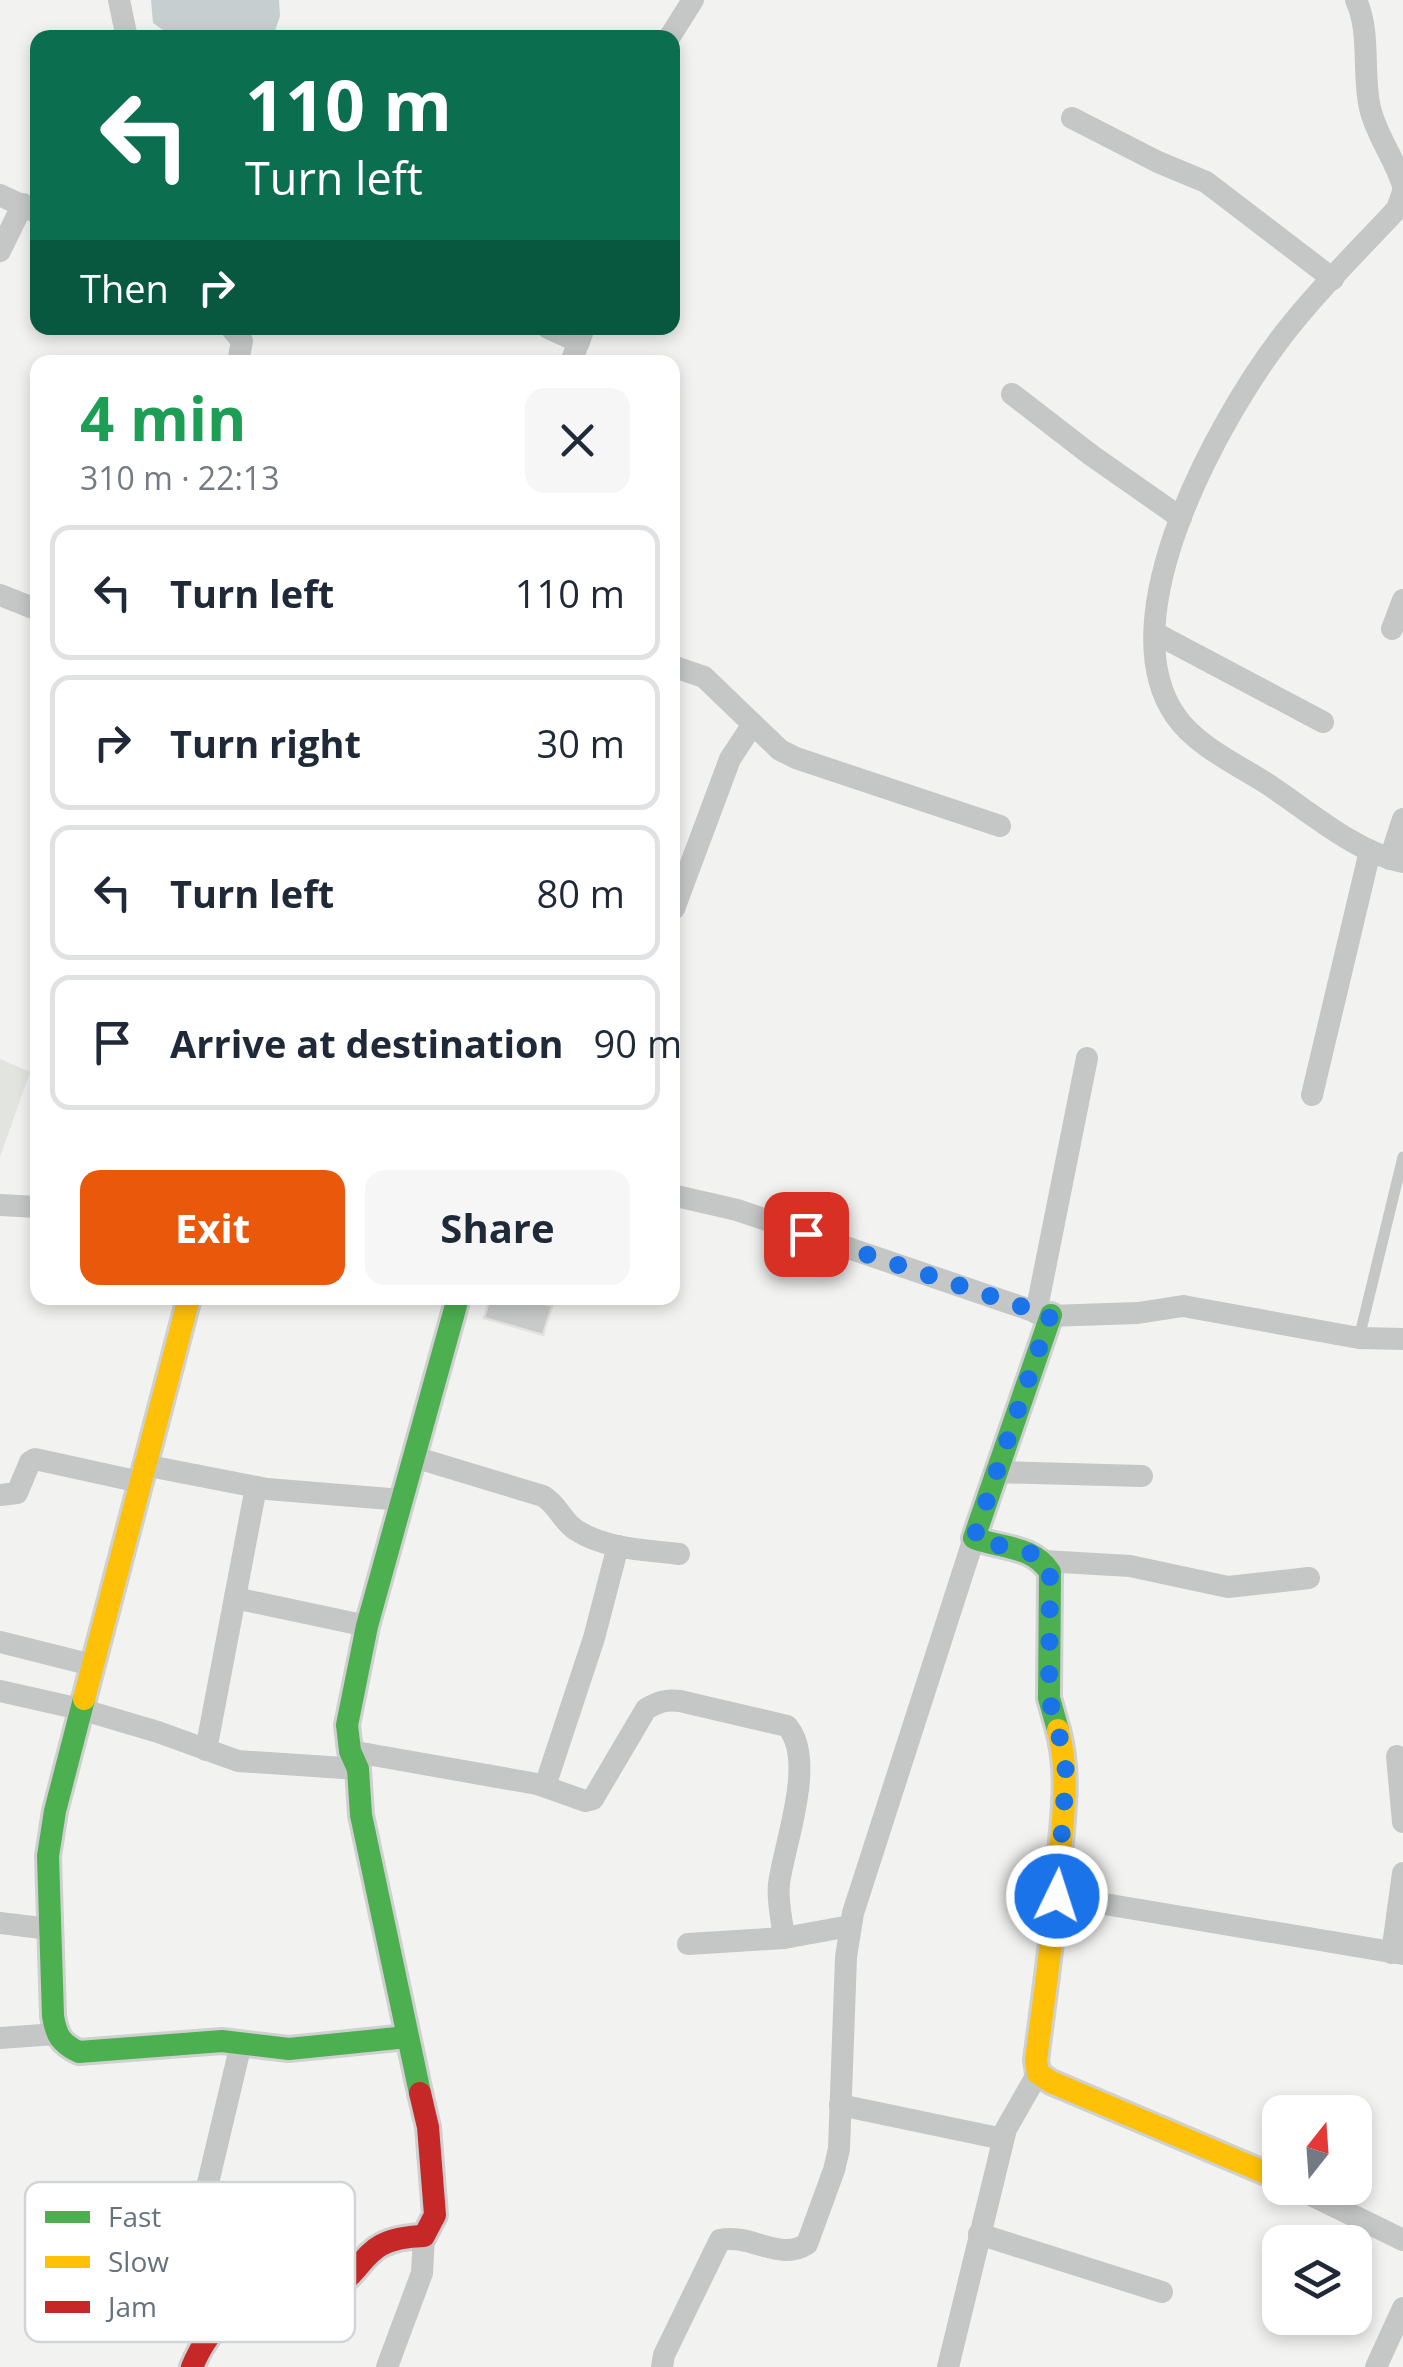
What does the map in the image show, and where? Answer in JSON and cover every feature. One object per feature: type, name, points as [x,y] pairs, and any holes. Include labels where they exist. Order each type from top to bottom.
[{"type":"street","points":[[119,0],[125,30]]},
{"type":"street","points":[[674,30],[692,0]]},
{"type":"street","points":[[1356,0],[1370,112],[1403,189],[1397,209],[1281,338],[1234,405],[1181,518],[1158,598],[1155,633],[1157,669],[1164,696],[1176,719],[1206,745],[1388,858]]},
{"type":"street","points":[[1072,118],[1206,182],[1332,279]]},
{"type":"street","points":[[0,196],[30,208],[0,252]]},
{"type":"street","points":[[1012,394],[1181,518]]},
{"type":"street","points":[[0,595],[30,607]]},
{"type":"street","points":[[1392,629],[1403,600]]},
{"type":"street","points":[[1155,633],[1323,722]]},
{"type":"street","points":[[680,669],[704,678],[780,750],[796,758],[1000,826]]},
{"type":"street","points":[[680,893],[730,759],[753,724]]},
{"type":"street","points":[[1312,1095],[1403,819]]},
{"type":"street","points":[[662,2367],[672,2337],[720,2240],[732,2238],[786,2252],[807,2244],[834,2170],[850,1926],[1043,1314],[1087,1058]]},
{"type":"street","points":[[680,1198],[738,1210],[1043,1314],[1138,1313],[1183,1306],[1359,1338],[1403,1338]]},
{"type":"street","points":[[0,1205],[30,1207]]},
{"type":"street","points":[[188,1305],[58,1797],[48,1856],[56,2034],[65,2046],[79,2052],[210,2042],[290,2049],[408,2037]]},
{"type":"street","points":[[387,2367],[422,2273],[424,2236],[435,2215],[434,2197],[428,2127],[361,1815],[346,1724],[366,1626],[456,1305]]},
{"type":"street","points":[[414,1457],[542,1496],[558,1506],[574,1529],[618,1546],[679,1554]]},
{"type":"street","points":[[0,1494],[17,1493],[30,1462],[35,1459],[256,1487],[402,1500]]},
{"type":"street","points":[[995,1472],[1142,1476]]},
{"type":"street","points":[[206,1750],[256,1487]]},
{"type":"street","points":[[948,2367],[1003,2139],[1038,2073],[1036,2060],[1057,1896],[1066,1778],[1063,1746],[1049,1698],[1050,1572],[1044,1560],[1034,1553],[974,1538]]},
{"type":"street","points":[[546,1786],[594,1638],[618,1546]]},
{"type":"street","points":[[1044,1560],[1130,1566],[1228,1586],[1309,1578]]},
{"type":"street","points":[[235,1598],[366,1626]]},
{"type":"street","points":[[0,1642],[92,1665]]},
{"type":"street","points":[[0,1690],[80,1709],[254,1764],[354,1760],[546,1786],[586,1800],[593,1798],[646,1709],[666,1699],[787,1726],[795,1737],[799,1787],[778,1891],[784,1938]]},
{"type":"street","points":[[1398,1756],[1402,1809]]},
{"type":"street","points":[[1057,1896],[1398,1954],[1403,1873]]},
{"type":"street","points":[[0,1923],[50,1928]]},
{"type":"street","points":[[688,1944],[784,1938],[850,1926]]},
{"type":"street","points":[[0,2038],[56,2034]]},
{"type":"street","points":[[208,2182],[240,2044]]},
{"type":"street","points":[[1038,2073],[1262,2172]]},
{"type":"street","points":[[840,2106],[1003,2139]]},
{"type":"street","points":[[1332,2205],[1403,2240]]},
{"type":"street","points":[[980,2234],[1162,2292]]},
{"type":"street","points":[[355,2264],[386,2240],[424,2236]]},
{"type":"street","points":[[1376,2367],[1403,2308]]},
{"type":"street","points":[[192,2367],[206,2342]]},
{"type":"lane","points":[[1359,1338],[1403,1157]]},
{"type":"shaded area","points":[[151,0],[279,0],[275,30],[163,30],[153,23]]},
{"type":"shaded area","points":[[0,1059],[30,1072],[0,1157]]},
{"type":"building","points":[[488,1305],[552,1306],[543,1335],[484,1318]]},
{"type":"traffic: fast","points":[[420,2093],[361,1815],[358,1769],[350,1751],[347,1725],[367,1626],[456,1305]]},
{"type":"traffic: fast","points":[[1051,1315],[974,1538],[1025,1552],[1050,1572],[1049,1698],[1058,1730]]},
{"type":"traffic: fast","points":[[84,1699],[55,1811],[48,1856],[53,2016],[64,2042],[79,2052],[222,2041],[289,2049],[407,2037]]},
{"type":"traffic: slow","points":[[84,1699],[187,1305]]},
{"type":"traffic: slow","points":[[1058,1730],[1064,1760],[1064,1806],[1036,2060],[1038,2073],[1051,2082],[1262,2171]]},
{"type":"traffic: jam","points":[[355,2270],[375,2249],[402,2238],[424,2236],[435,2215],[428,2127],[420,2093]]},
{"type":"traffic: jam","points":[[192,2367],[206,2342]]},
{"type":"route","points":[[806,1234],[1050,1316],[974,1538],[1034,1553],[1044,1560],[1050,1572],[1049,1698],[1065,1757],[1066,1778],[1057,1896]]}]
